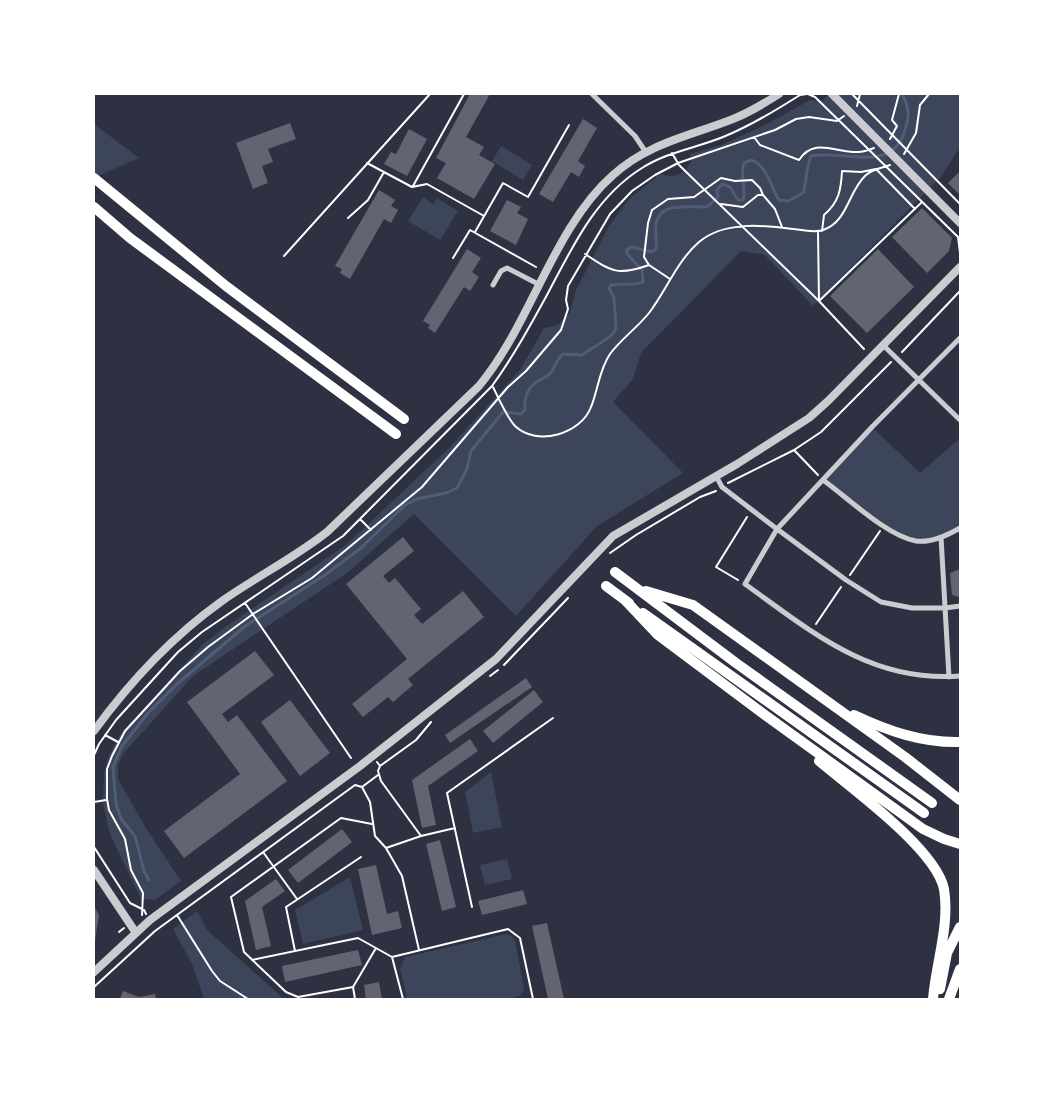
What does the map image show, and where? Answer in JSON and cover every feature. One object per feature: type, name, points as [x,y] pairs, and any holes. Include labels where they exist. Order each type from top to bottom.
[{"type":"highway","points":[[94,178],[226,286],[404,419]]},
{"type":"highway","points":[[94,207],[130,238],[396,434]]},
{"type":"highway","points":[[615,572],[736,663],[932,803]]},
{"type":"highway","points":[[606,586],[924,813]]},
{"type":"highway","points":[[638,588],[693,605],[905,757],[960,800]]},
{"type":"highway","points":[[626,600],[658,635],[765,715],[924,829],[944,839],[960,844]]},
{"type":"highway","points":[[829,703],[879,727],[911,737],[940,743],[960,742]]},
{"type":"highway","points":[[765,715],[903,832],[929,859],[943,887],[945,917],[933,999]]},
{"type":"highway","points":[[939,999],[947,953],[960,927]]},
{"type":"highway","points":[[949,999],[960,968]]},
{"type":"street","points":[[592,94],[635,136],[646,151]]},
{"type":"street","points":[[94,731],[133,684],[176,639],[222,601],[297,554],[327,532],[479,386],[499,359],[571,228],[588,202],[613,175],[646,151],[735,119],[779,94]]},
{"type":"street","points":[[832,94],[960,223]]},
{"type":"street","points":[[94,972],[150,920],[360,766],[496,659],[613,536],[716,476],[809,418],[884,346],[960,267]]},
{"type":"street","points":[[493,285],[501,271],[507,268],[540,285]]},
{"type":"street","points":[[960,338],[777,530],[744,584],[811,631],[852,656],[879,666],[916,675],[960,676]]},
{"type":"street","points":[[884,346],[960,420]]},
{"type":"street","points":[[716,476],[722,487],[777,530],[846,580],[881,602],[912,608],[960,606]]},
{"type":"street","points":[[823,480],[901,535],[918,541],[941,538],[960,528]]},
{"type":"street","points":[[941,538],[949,677]]},
{"type":"street","points":[[94,870],[136,933]]},
{"type":"path","points":[[284,256],[430,94]]},
{"type":"path","points":[[412,187],[464,94]]},
{"type":"path","points":[[894,162],[876,169],[867,174],[838,222],[822,231],[743,226],[725,229],[707,236],[686,256],[647,315],[610,354],[603,366],[592,407],[584,420],[574,428],[560,435],[546,436],[524,432],[510,418],[492,386],[510,361],[580,234],[595,211],[618,187],[641,168],[672,153],[723,137],[762,119],[800,95],[808,94],[818,100],[833,115],[922,202],[958,237],[960,254]]},
{"type":"path","points":[[818,100],[823,94]]},
{"type":"path","points":[[852,94],[960,204]]},
{"type":"path","points":[[848,108],[858,105],[860,94]]},
{"type":"path","points":[[888,141],[898,126],[892,120],[899,94]]},
{"type":"path","points":[[899,158],[912,143],[920,105],[929,94]]},
{"type":"path","points":[[94,847],[130,903],[144,910],[143,893],[131,870],[125,838],[109,810],[107,799],[107,769],[118,742],[134,720],[180,671],[208,647],[253,614],[312,578],[422,487],[499,398],[546,350],[561,330],[568,309],[566,300],[568,286],[610,214],[632,191],[678,162],[754,137],[796,119],[809,117],[837,121],[844,116]]},
{"type":"path","points":[[475,232],[503,182],[528,197],[569,124]]},
{"type":"path","points":[[754,137],[760,145],[799,160],[804,152],[813,148],[832,147],[858,152],[874,148]]},
{"type":"path","points":[[672,153],[678,162],[706,191],[819,301],[864,349]]},
{"type":"path","points":[[367,163],[412,187],[427,184],[484,216]]},
{"type":"path","points":[[876,169],[915,209]]},
{"type":"path","points":[[822,231],[824,215],[833,207],[841,192],[842,171],[861,172],[876,169]]},
{"type":"path","points":[[348,218],[368,200],[384,172]]},
{"type":"path","points":[[671,279],[648,265],[644,256],[648,224],[652,210],[668,199],[694,197],[706,191],[712,182],[721,178],[735,181],[752,180],[760,188],[774,209],[782,227]]},
{"type":"path","points":[[721,204],[743,207],[758,196],[763,195]]},
{"type":"path","points":[[819,301],[922,202]]},
{"type":"path","points":[[453,258],[470,230],[536,267]]},
{"type":"path","points":[[818,232],[819,301]]},
{"type":"path","points":[[585,254],[607,268],[627,273],[648,265]]},
{"type":"path","points":[[907,346],[960,292]]},
{"type":"path","points":[[743,475],[794,450],[820,432],[884,370]]},
{"type":"path","points":[[794,450],[823,480]]},
{"type":"path","points":[[744,584],[716,567],[752,509]]},
{"type":"path","points":[[360,519],[371,530]]},
{"type":"path","points":[[245,602],[351,758]]},
{"type":"path","points":[[472,907],[447,793],[553,718]]},
{"type":"path","points":[[104,735],[118,742]]},
{"type":"path","points":[[380,766],[379,774],[381,781],[421,836]]},
{"type":"path","points":[[94,987],[155,931],[353,787],[362,787],[379,774]]},
{"type":"path","points":[[362,787],[370,802],[375,836],[386,848],[402,876],[419,950]]},
{"type":"path","points":[[94,802],[107,799]]},
{"type":"path","points":[[352,987],[298,997],[286,992],[242,948],[231,897],[341,818],[372,824]]},
{"type":"path","points":[[386,848],[421,836],[455,828]]},
{"type":"path","points":[[264,852],[297,899]]},
{"type":"path","points":[[296,951],[286,907],[361,857]]},
{"type":"path","points":[[177,915],[216,976],[248,999]]},
{"type":"path","points":[[392,958],[508,929],[512,930],[520,938],[533,999]]},
{"type":"path","points":[[252,960],[358,938],[392,958],[403,999]]},
{"type":"path","points":[[355,999],[352,987],[376,948]]},
{"type":"shaded area","points":[[829,94],[960,94],[960,147],[941,177],[813,306],[765,255],[741,251],[641,353],[633,379],[613,402],[683,473],[597,526],[516,616],[414,514],[347,573],[193,676],[123,754],[118,765],[118,779],[146,828],[181,881],[155,900],[141,899],[110,834],[103,804],[104,773],[109,755],[120,735],[203,644],[346,545],[448,449],[520,370],[544,328],[558,325],[570,312],[576,290],[609,226],[629,199],[660,174],[670,176],[682,173],[691,162],[690,154],[721,145],[763,126],[810,100],[821,102]]},
{"type":"shaded area","points":[[94,124],[139,158],[98,176],[94,172]]},
{"type":"shaded area","points":[[501,146],[532,165],[523,180],[492,161]]},
{"type":"shaded area","points":[[423,197],[433,204],[437,198],[458,211],[440,240],[408,221]]},
{"type":"shaded area","points":[[872,427],[920,473],[960,438],[960,528],[932,539],[916,540],[893,531],[880,523],[823,480]]},
{"type":"shaded area","points":[[491,772],[502,827],[473,833],[465,792]]},
{"type":"shaded area","points":[[507,859],[512,879],[485,885],[480,865]]},
{"type":"shaded area","points":[[350,877],[363,930],[303,944],[295,910]]},
{"type":"shaded area","points":[[197,911],[207,930],[284,999],[204,999],[192,964],[173,929]]},
{"type":"shaded area","points":[[506,934],[515,940],[524,989],[520,996],[509,999],[407,999],[400,968],[405,957]]},
{"type":"building","points":[[470,94],[490,94],[466,137],[484,147],[479,155],[495,164],[474,199],[437,178],[446,163],[436,158]]},
{"type":"building","points":[[583,119],[597,128],[578,161],[585,166],[579,177],[571,172],[553,202],[539,194]]},
{"type":"building","points":[[290,123],[296,139],[268,149],[273,162],[262,166],[268,183],[253,189],[236,143]]},
{"type":"building","points":[[409,129],[427,139],[407,176],[384,164],[391,152],[396,154]]},
{"type":"building","points":[[960,171],[960,195],[948,183]]},
{"type":"building","points":[[379,190],[395,200],[391,206],[398,210],[391,223],[384,219],[350,279],[340,273],[342,269],[335,266]]},
{"type":"building","points":[[507,200],[521,207],[517,213],[528,219],[516,245],[490,231]]},
{"type":"building","points":[[922,208],[952,238],[949,251],[927,273],[892,237]]},
{"type":"building","points":[[467,249],[481,258],[472,272],[479,277],[470,291],[464,287],[435,333],[428,328],[430,325],[423,321]]},
{"type":"building","points":[[878,249],[914,287],[867,333],[830,296]]},
{"type":"building","points":[[403,537],[414,551],[383,576],[389,583],[395,578],[421,609],[414,615],[422,624],[463,591],[484,617],[408,679],[413,685],[393,702],[388,697],[363,717],[352,704],[407,659],[346,584]]},
{"type":"building","points":[[960,569],[959,597],[952,595],[950,573]]},
{"type":"building","points":[[255,651],[274,675],[222,714],[228,722],[237,715],[287,781],[184,858],[164,831],[240,774],[187,702]]},
{"type":"building","points":[[526,678],[532,687],[450,743],[445,735]]},
{"type":"building","points":[[534,690],[543,702],[493,743],[483,731]]},
{"type":"building","points":[[290,700],[330,753],[300,776],[261,722]]},
{"type":"building","points":[[470,739],[478,751],[428,786],[436,825],[422,828],[412,780]]},
{"type":"building","points":[[342,829],[352,842],[298,883],[288,870]]},
{"type":"building","points":[[440,840],[456,907],[442,911],[426,844]]},
{"type":"building","points":[[376,865],[387,914],[398,911],[402,928],[372,935],[358,869]]},
{"type":"building","points":[[276,879],[285,891],[262,907],[271,946],[256,950],[245,901]]},
{"type":"building","points":[[523,890],[527,904],[482,915],[478,901]]},
{"type":"building","points":[[94,906],[99,915],[95,940],[94,940]]},
{"type":"building","points":[[547,923],[564,999],[548,999],[532,926]]},
{"type":"building","points":[[358,950],[362,965],[285,982],[282,966]]},
{"type":"building","points":[[379,982],[382,999],[366,999],[364,985]]},
{"type":"building","points":[[123,991],[139,997],[155,994],[156,999],[120,999]]},
{"type":"waterway","points":[[149,880],[144,871],[135,836],[121,819],[116,804],[113,767],[122,746],[148,713],[177,684],[244,627],[325,575],[361,548],[405,505],[417,499],[446,493],[457,488],[467,469],[471,451],[503,412],[521,414],[525,410],[526,396],[532,385],[550,374],[563,354],[582,355],[611,336],[616,329],[614,298],[609,288],[611,285],[643,282],[642,270],[627,254],[627,249],[632,247],[652,252],[656,249],[656,225],[658,217],[663,212],[676,207],[707,207],[718,197],[717,190],[722,184],[730,187],[738,200],[743,200],[743,168],[744,163],[751,160],[757,163],[765,172],[779,200],[788,201],[803,193],[811,156],[866,157],[878,156],[889,152],[899,144],[907,125],[908,111],[902,94]]}]
